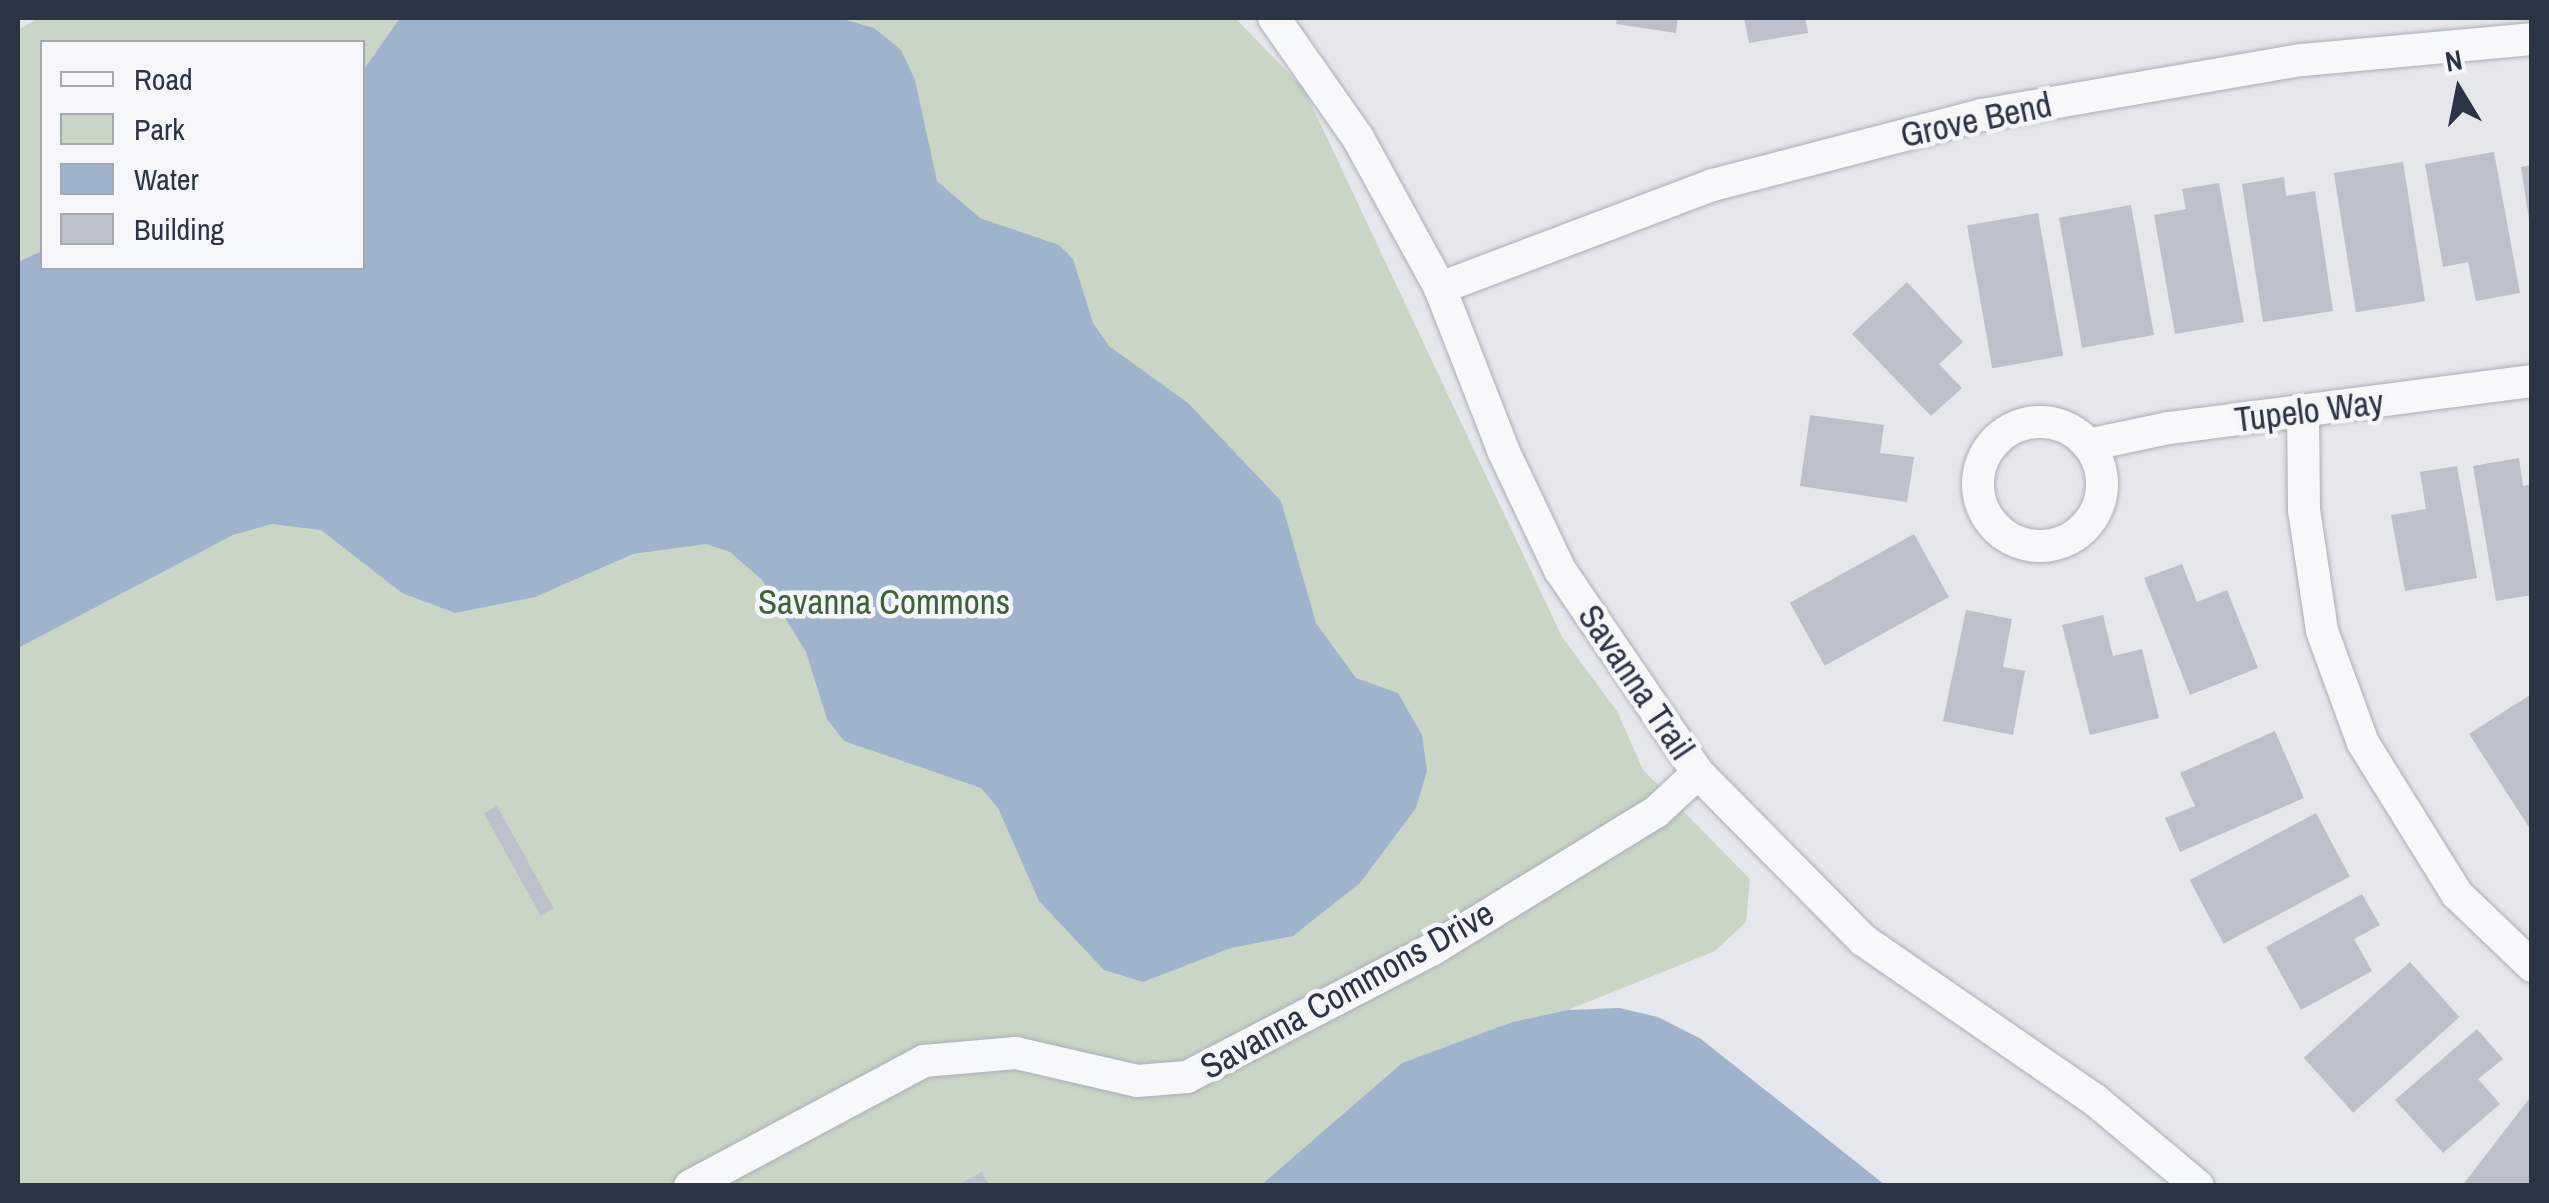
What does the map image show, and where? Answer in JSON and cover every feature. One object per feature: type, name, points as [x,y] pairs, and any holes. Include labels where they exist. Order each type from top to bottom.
[{"type":"street","name":"Savanna Trail","points":[[1274,18],[1358,138],[1440,288],[1503,450],[1560,570],[1698,773],[1863,940],[2095,1100],[2198,1186]]},
{"type":"street","name":"Grove Bend","points":[[1440,288],[1713,184],[1982,115],[2302,60],[2532,39]]},
{"type":"street","name":"Tupelo Way","points":[[2088,445],[2169,428],[2532,381]]},
{"type":"street","points":[[2303,413],[2307,527],[2322,631],[2345,700],[2363,743],[2457,894],[2532,966]]},
{"type":"street","name":"Savanna Commons Drive","points":[[690,1186],[924,1061],[1016,1053],[1138,1080],[1188,1078],[1434,949],[1656,812],[1698,773]]},
{"type":"green space","name":"Savanna Commons","points":[[38,18],[1235,18],[1304,89],[1562,637],[1617,711],[1643,770],[1750,879],[1746,922],[1715,951],[1568,1010],[1512,1022],[1402,1063],[1261,1185],[18,1185],[18,30]]},
{"type":"water","points":[[400,18],[839,18],[874,28],[901,50],[915,80],[937,181],[980,218],[1059,245],[1073,259],[1093,323],[1109,346],[1188,403],[1281,501],[1316,623],[1356,678],[1398,693],[1422,735],[1427,771],[1416,808],[1360,883],[1293,936],[1231,948],[1143,982],[1104,970],[1039,901],[998,808],[981,788],[844,741],[827,719],[806,652],[762,580],[730,552],[706,544],[633,554],[535,597],[455,613],[402,593],[321,530],[272,524],[233,535],[18,648],[18,262],[40,252],[40,270],[365,270],[365,68]]},
{"type":"water","points":[[1619,1008],[1658,1017],[1701,1039],[1885,1185],[1261,1185],[1402,1063],[1512,1022],[1568,1010]]},
{"type":"building","points":[[1617,18],[1678,18],[1676,33],[1616,24]]},
{"type":"building","points":[[1744,18],[1805,18],[1808,33],[1749,43]]},
{"type":"building","points":[[2494,152],[2520,293],[2476,301],[2468,262],[2443,267],[2425,164]]},
{"type":"building","points":[[2403,162],[2425,301],[2356,312],[2334,173]]},
{"type":"building","points":[[2532,165],[2532,218],[2529,219],[2521,167]]},
{"type":"building","points":[[2284,177],[2286,196],[2315,191],[2333,311],[2263,322],[2242,184]]},
{"type":"building","points":[[2219,183],[2244,322],[2175,334],[2154,215],[2186,209],[2182,189]]},
{"type":"building","points":[[2131,205],[2154,335],[2082,348],[2059,218]]},
{"type":"building","points":[[2038,213],[2063,356],[1992,368],[1967,226]]},
{"type":"building","points":[[1907,282],[1963,342],[1939,364],[1962,388],[1931,416],[1852,334]]},
{"type":"building","points":[[1810,415],[1884,425],[1880,453],[1914,457],[1907,502],[1800,486]]},
{"type":"building","points":[[2519,458],[2523,486],[2532,484],[2532,595],[2496,601],[2473,466]]},
{"type":"building","points":[[2457,466],[2477,578],[2405,591],[2391,515],[2426,509],[2420,472]]},
{"type":"building","points":[[1914,534],[1949,597],[1825,666],[1790,603]]},
{"type":"building","points":[[2182,564],[2197,602],[2227,590],[2258,668],[2190,695],[2144,578]]},
{"type":"building","points":[[1966,610],[2012,619],[2003,667],[2025,671],[2013,735],[1943,721]]},
{"type":"building","points":[[2103,615],[2113,656],[2142,649],[2159,718],[2090,735],[2062,625]]},
{"type":"building","points":[[2530,695],[2532,698],[2532,832],[2469,734]]},
{"type":"building","points":[[2275,731],[2304,798],[2180,852],[2165,818],[2195,806],[2180,773]]},
{"type":"building","points":[[497,806],[554,908],[541,916],[484,813]]},
{"type":"building","points":[[2316,813],[2350,877],[2224,944],[2190,880]]},
{"type":"building","points":[[2362,894],[2380,925],[2354,939],[2372,971],[2301,1010],[2266,947]]},
{"type":"building","points":[[2410,962],[2460,1017],[2353,1113],[2304,1058]]},
{"type":"building","points":[[2477,1029],[2503,1059],[2478,1079],[2500,1104],[2443,1153],[2395,1100]]},
{"type":"building","points":[[2532,1095],[2532,1186],[2462,1186]]},
{"type":"building","points":[[982,1172],[989,1186],[955,1186]]}]
